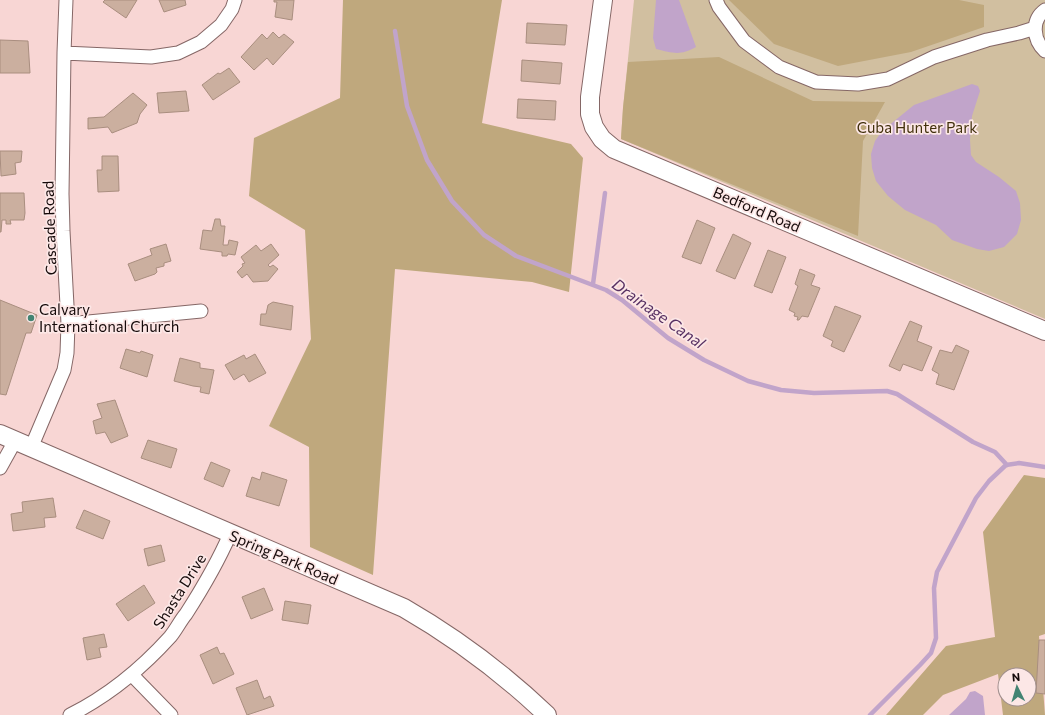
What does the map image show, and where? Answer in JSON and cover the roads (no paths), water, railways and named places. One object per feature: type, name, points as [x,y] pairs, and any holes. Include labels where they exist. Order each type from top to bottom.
[{"type":"street","name":"Cascade Road","points":[[0,468],[15,441],[64,370],[68,324],[63,231],[64,53],[66,0]]},
{"type":"street","points":[[64,53],[151,57],[178,53],[201,42],[221,26],[232,9],[235,0]]},
{"type":"street","name":"Bedford Road","points":[[603,0],[590,97],[590,114],[594,127],[602,139],[614,148],[1045,331]]},
{"type":"street","points":[[716,0],[719,7],[744,41],[779,67],[816,82],[858,84],[888,79],[934,58],[987,40],[1035,28]]},
{"type":"street","points":[[1045,10],[1037,20],[1035,28],[1035,36],[1045,51]]},
{"type":"street","points":[[68,324],[201,311]]},
{"type":"street","name":"Spring Park Road","points":[[15,441],[404,608],[439,628],[479,656],[521,690],[547,715]]},
{"type":"street","name":"Shasta Drive","points":[[70,715],[87,707],[132,674],[171,636],[195,600],[230,534]]},
{"type":"street","points":[[132,674],[171,715]]},
{"type":"waterway","name":"Drainage Canal","points":[[395,31],[407,106],[427,160],[452,201],[484,235],[516,256],[606,290],[622,300],[668,338],[704,360],[748,381],[781,390],[814,393],[887,391],[897,394],[973,442],[995,452],[1007,465]]},
{"type":"waterway","points":[[593,284],[605,193]]},
{"type":"waterway","points":[[870,715],[931,653],[936,638],[934,588],[937,572],[976,498],[989,481],[1006,465],[1019,463],[1045,467]]},
{"type":"place","name":"Calvary International Church","points":[[31,318]]},
{"type":"park label","name":"Cuba Hunter Park","points":[[917,127]]}]
